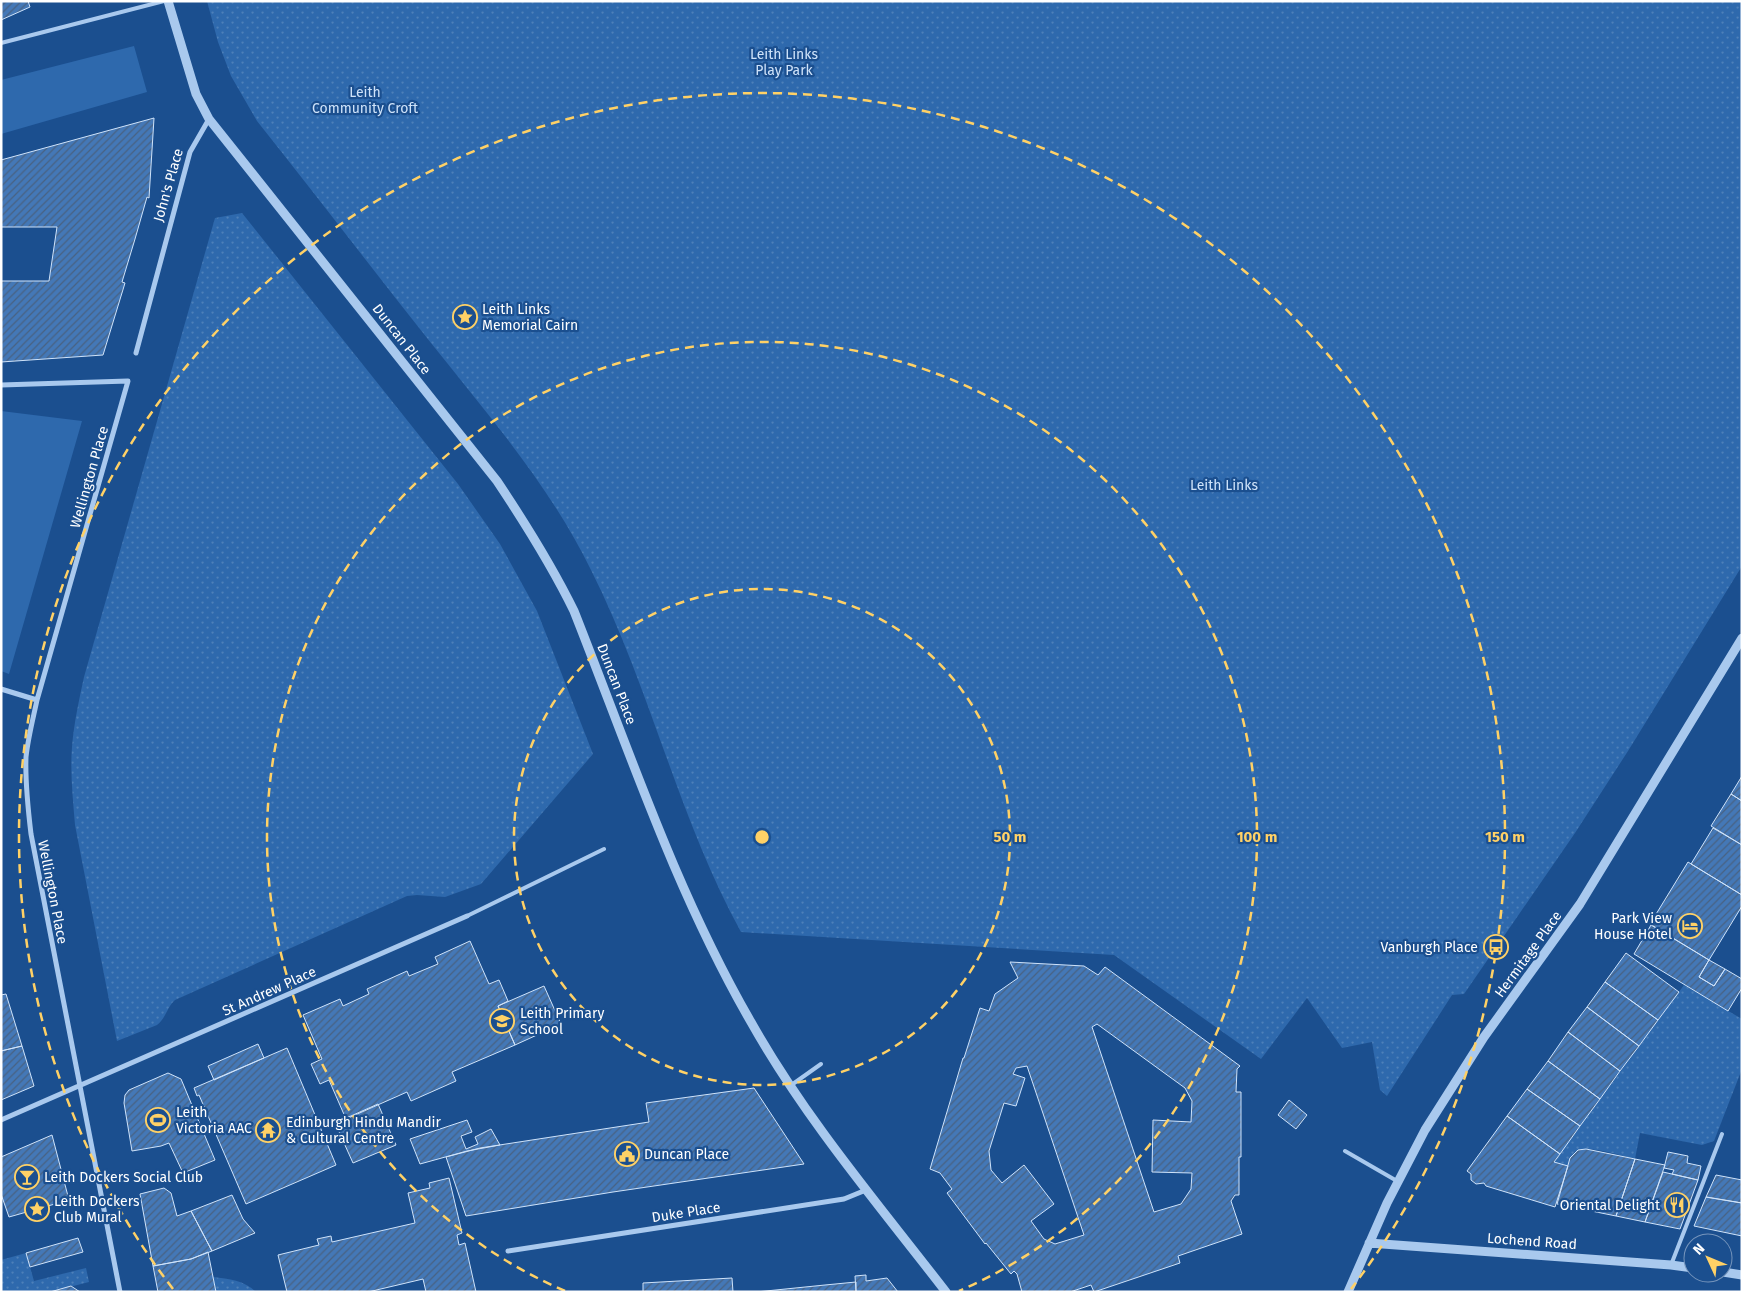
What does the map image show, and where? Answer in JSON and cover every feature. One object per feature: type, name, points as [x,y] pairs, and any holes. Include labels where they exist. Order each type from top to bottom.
[{"type":"street","points":[[166,1],[196,94],[209,120]]},
{"type":"street","name":"John's Place","points":[[136,354],[190,152],[209,120]]},
{"type":"street","name":"Duncan Place","points":[[209,120],[497,481],[538,544],[557,576],[574,611],[658,829],[684,890],[746,1014],[790,1086],[946,1292]]},
{"type":"street","name":"Wellington Place","points":[[1,385],[128,382],[37,700],[26,757],[27,806],[31,834],[120,1292]]},
{"type":"street","name":"Hermitage Place","points":[[1348,1292],[1397,1181],[1425,1130],[1466,1065],[1567,924],[1600,873],[1657,775],[1742,638]]},
{"type":"street","points":[[1,689],[37,700]]},
{"type":"street","name":"St Andrew Place","points":[[1,1120],[467,916]]},
{"type":"street","name":"Duke Place","points":[[508,1251],[844,1199],[867,1190]]},
{"type":"street","name":"Lochend Road","points":[[1369,1242],[1683,1267]]},
{"type":"lane","points":[[1,43],[166,1]]},
{"type":"lane","points":[[467,916],[604,849]]},
{"type":"lane","points":[[790,1086],[821,1064]]},
{"type":"lane","points":[[1671,1265],[1722,1134]]},
{"type":"lane","points":[[1346,1151],[1397,1181]]},
{"type":"green space","name":"Leith Links","points":[[207,1],[1742,1],[1742,566],[1575,833],[1464,994],[1452,995],[1387,1096],[1380,1090],[1372,1042],[1342,1048],[1307,998],[1261,1059],[1114,955],[741,932],[699,843],[612,614],[575,539],[557,509],[517,452],[257,121],[231,76],[218,42]]},
{"type":"green space","points":[[134,46],[147,92],[1,134],[1,80]]},
{"type":"green space","points":[[242,213],[458,484],[500,544],[537,611],[593,754],[481,884],[445,897],[407,896],[175,1000],[157,1025],[117,1041],[75,825],[71,766],[74,729],[84,677],[215,218]]},
{"type":"green space","points":[[1,411],[82,421],[9,674],[1,671]]},
{"type":"green space","points":[[1684,985],[1742,1019],[1742,1069],[1714,1141],[1702,1145],[1640,1133],[1635,1159],[1604,1151],[1587,1149],[1575,1152],[1568,1166],[1554,1162]]},
{"type":"green space","points":[[26,1253],[34,1281],[86,1268],[89,1282],[50,1292],[1,1292],[1,1260]]},
{"type":"green space","points":[[213,1277],[230,1279],[246,1285],[256,1292],[216,1292]]},
{"type":"building","points":[[1,1],[28,1],[30,7],[1,20]]},
{"type":"building","points":[[154,118],[149,198],[147,197],[122,282],[125,283],[103,355],[1,362],[1,281],[49,281],[57,227],[1,227],[1,160]]},
{"type":"building","points":[[1742,776],[1742,801],[1731,794]]},
{"type":"building","points":[[1731,794],[1742,801],[1742,845],[1711,826]]},
{"type":"building","points":[[1713,828],[1742,845],[1742,895],[1691,864]]},
{"type":"building","points":[[1688,862],[1742,895],[1742,906],[1709,960],[1650,924]]},
{"type":"building","points":[[1651,925],[1709,960],[1699,977],[1714,986],[1725,969],[1742,979],[1742,988],[1728,1011],[1634,954]]},
{"type":"building","points":[[470,941],[489,984],[499,980],[508,1001],[498,1006],[515,1045],[452,1072],[456,1081],[411,1101],[407,1092],[346,1119],[329,1080],[320,1084],[311,1064],[322,1059],[303,1015],[340,999],[343,1006],[369,994],[367,989],[407,971],[409,976],[438,964],[435,957]]},
{"type":"building","points":[[1626,953],[1679,992],[1658,1020],[1605,982]]},
{"type":"building","points":[[1709,960],[1725,969],[1714,986],[1699,977]]},
{"type":"building","points":[[1010,962],[1084,966],[1098,975],[1105,967],[1240,1066],[1237,1069],[1236,1092],[1241,1092],[1239,1195],[1235,1195],[1231,1201],[1242,1234],[1178,1256],[1180,1263],[1094,1292],[1091,1285],[1070,1292],[1022,1292],[1017,1274],[1014,1271],[1011,1274],[985,1244],[947,1193],[952,1189],[940,1173],[930,1169],[980,1008],[989,1011],[995,994],[1018,978]],"holes":[[[1097,1024],[1185,1088],[1192,1101],[1191,1122],[1153,1120],[1152,1172],[1192,1173],[1191,1189],[1181,1204],[1154,1212],[1092,1027]],[[1027,1066],[1084,1235],[1055,1244],[1044,1239],[1031,1221],[1054,1204],[1024,1165],[1002,1183],[991,1170],[989,1151],[1004,1103],[1016,1106],[1025,1078],[1013,1074],[1016,1068]]]},
{"type":"building","points":[[1605,982],[1658,1020],[1639,1046],[1587,1007]]},
{"type":"building","points":[[544,986],[561,1024],[515,1045],[498,1006]]},
{"type":"building","points":[[6,994],[22,1046],[1,1051],[1,995]]},
{"type":"building","points":[[1587,1007],[1639,1046],[1620,1071],[1568,1032]]},
{"type":"building","points":[[1568,1032],[1620,1071],[1600,1099],[1548,1061]]},
{"type":"building","points":[[258,1044],[264,1058],[214,1080],[208,1066]]},
{"type":"building","points":[[22,1046],[34,1086],[1,1100],[1,1051]]},
{"type":"building","name":"Edinburgh Hindu Mandir & Cultural Centre","points":[[287,1048],[336,1165],[246,1204],[199,1095],[197,1096],[194,1088]]},
{"type":"building","points":[[1548,1061],[1600,1099],[1580,1126],[1527,1089]]},
{"type":"building","points":[[168,1073],[181,1079],[215,1160],[183,1173],[169,1143],[132,1151],[124,1103],[125,1095],[129,1090]]},
{"type":"building","name":"Duncan Place","points":[[754,1088],[804,1164],[466,1216],[446,1157],[480,1148],[649,1122],[646,1103]]},
{"type":"building","points":[[1527,1089],[1580,1126],[1560,1154],[1507,1116]]},
{"type":"building","points":[[1289,1100],[1307,1115],[1296,1129],[1278,1115]]},
{"type":"building","points":[[378,1104],[396,1145],[353,1163],[335,1123]]},
{"type":"building","points":[[1507,1116],[1560,1154],[1554,1162],[1568,1166],[1555,1207],[1486,1186],[1484,1183],[1476,1184],[1471,1180],[1471,1174],[1467,1171]]},
{"type":"building","points":[[467,1120],[472,1132],[461,1136],[466,1149],[478,1144],[475,1137],[491,1129],[500,1145],[467,1151],[420,1164],[410,1139]]},
{"type":"building","points":[[52,1135],[69,1200],[9,1217],[1,1194],[1,1157]]},
{"type":"building","points":[[1586,1149],[1635,1159],[1616,1216],[1557,1204],[1570,1158],[1578,1150]]},
{"type":"building","points":[[1668,1152],[1688,1156],[1687,1163],[1701,1166],[1698,1180],[1672,1174],[1674,1170],[1664,1168]]},
{"type":"building","points":[[1635,1159],[1665,1165],[1645,1222],[1616,1216]]},
{"type":"building","points":[[1663,1172],[1698,1180],[1680,1229],[1645,1222]]},
{"type":"building","points":[[1716,1175],[1742,1180],[1742,1203],[1706,1197]]},
{"type":"building","points":[[449,1178],[462,1233],[457,1235],[459,1245],[465,1243],[476,1292],[426,1292],[423,1279],[368,1292],[287,1292],[278,1255],[319,1245],[317,1239],[331,1236],[332,1242],[415,1223],[408,1193],[430,1188],[429,1183]]},
{"type":"building","points":[[164,1188],[171,1193],[177,1216],[191,1211],[212,1251],[191,1259],[153,1266],[140,1194]]},
{"type":"building","points":[[232,1195],[243,1219],[255,1233],[212,1251],[191,1211]]},
{"type":"building","points":[[1706,1197],[1742,1203],[1742,1236],[1694,1226]]},
{"type":"building","points":[[78,1238],[83,1252],[30,1267],[26,1253]]},
{"type":"building","points":[[208,1252],[216,1292],[158,1292],[153,1266],[191,1259]]},
{"type":"building","points":[[866,1275],[866,1281],[887,1278],[898,1292],[856,1292],[855,1276]]},
{"type":"building","points":[[732,1278],[733,1292],[643,1292],[643,1283]]},
{"type":"building","points":[[856,1282],[856,1292],[756,1292],[825,1285]]},
{"type":"building","points":[[71,1286],[80,1292],[50,1292]]},
{"type":"place","name":"Leith Links Memorial Cairn","points":[[465,317]]},
{"type":"place","name":"Park View House Hotel","points":[[1690,926]]},
{"type":"place","name":"Vanburgh Place","points":[[1496,947]]},
{"type":"place","name":"Leith Primary School","points":[[502,1021]]},
{"type":"place","name":"Leith Victoria AAC","points":[[158,1120]]},
{"type":"place","name":"Edinburgh Hindu Mandir & Cultural Centre","points":[[268,1130]]},
{"type":"place","name":"Duncan Place","points":[[627,1154]]},
{"type":"place","name":"Leith Dockers Social Club","points":[[27,1177]]},
{"type":"place","name":"Oriental Delight","points":[[1677,1205]]},
{"type":"place","name":"Leith Dockers Club Mural","points":[[37,1209]]},
{"type":"park label","name":"Leith Links Play Park","points":[[784,62]]},
{"type":"park label","name":"Leith Community Croft","points":[[365,100]]}]
